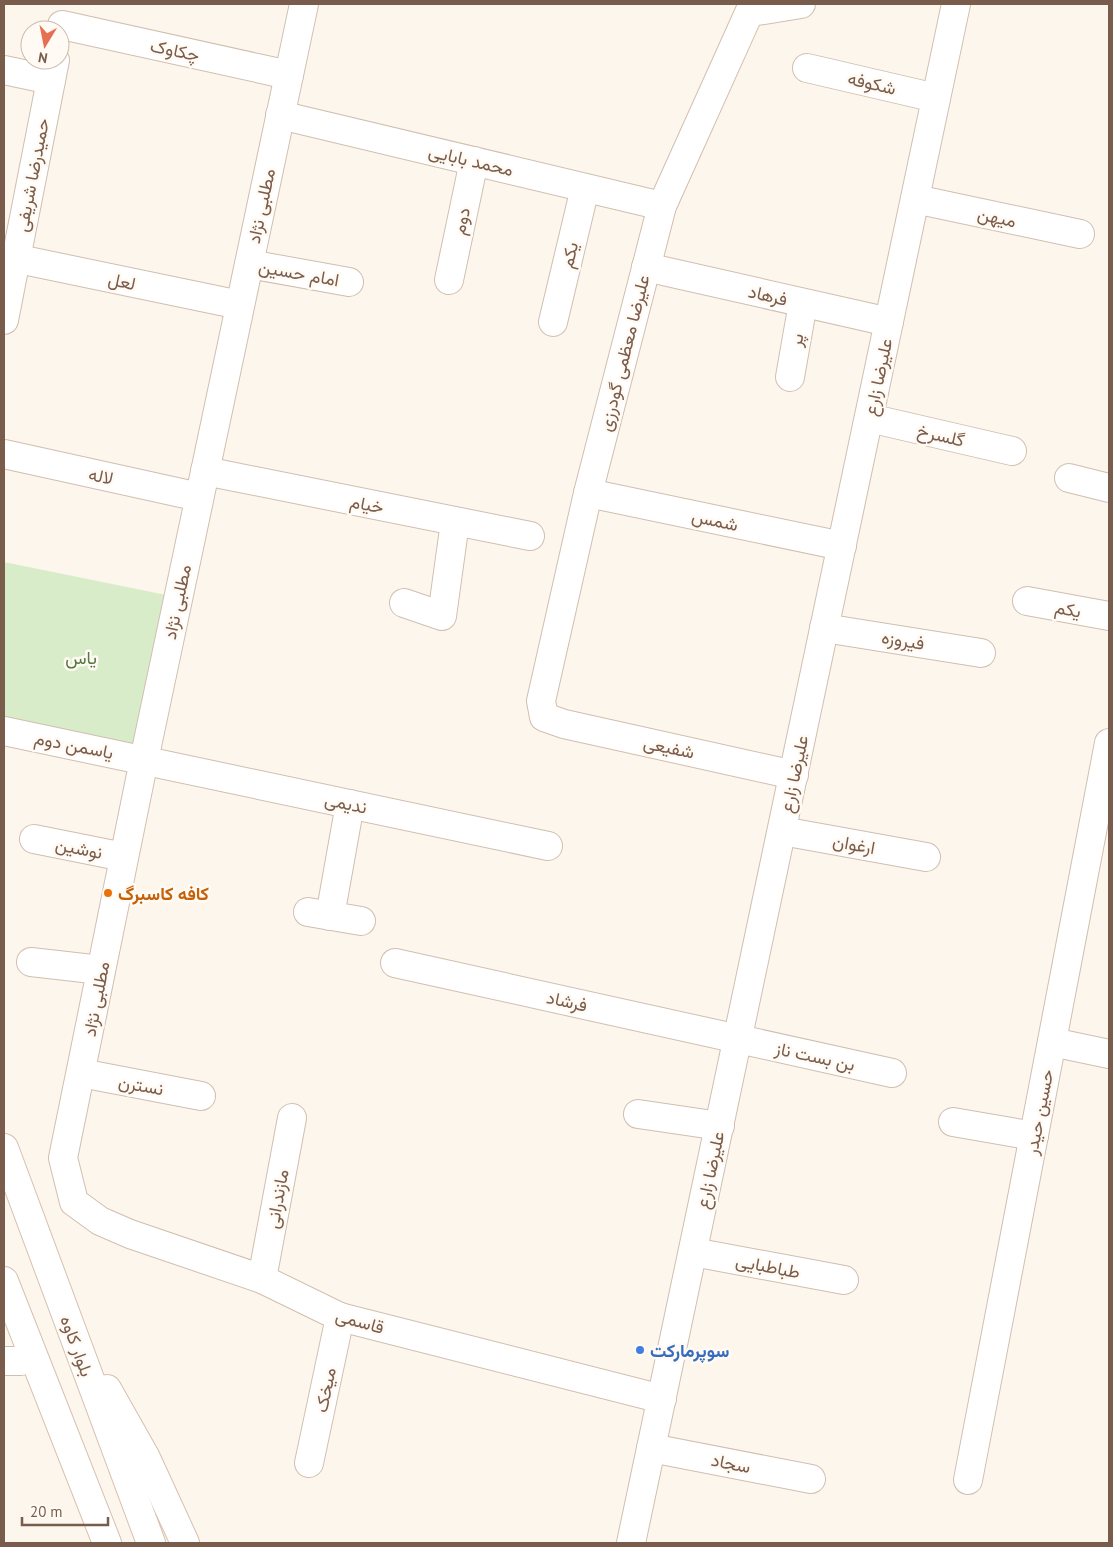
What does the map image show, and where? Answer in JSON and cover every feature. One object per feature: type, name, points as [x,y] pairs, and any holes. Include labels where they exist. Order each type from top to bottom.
[{"type":"street","name":"مطلبی نژاد","points":[[74,1202],[63,1158],[144,760],[304,4]]},
{"type":"street","points":[[752,8],[801,4]]},
{"type":"street","name":"علیرضا زارع","points":[[631,1543],[956,4]]},
{"type":"street","name":"علیرضا معظمی گودرزی","points":[[544,717],[542,701],[588,494],[662,206],[752,8]]},
{"type":"street","name":"چکاوک","points":[[70,23],[289,75]]},
{"type":"street","name":"شکوفه","points":[[807,68],[936,98]]},
{"type":"street","points":[[4,70],[20,70]]},
{"type":"street","name":"حمیدرضا شریفی","points":[[4,320],[10,257],[53,70]]},
{"type":"street","name":"محمد بابایی","points":[[280,115],[662,206]]},
{"type":"street","name":"دوم","points":[[449,280],[474,161]]},
{"type":"street","name":"یکم","points":[[553,322],[585,188]]},
{"type":"street","name":"میهن","points":[[915,199],[1080,234]]},
{"type":"street","name":"لعل","points":[[10,257],[240,305]]},
{"type":"street","name":"امام حسین","points":[[249,264],[349,282]]},
{"type":"street","name":"فرهاد","points":[[646,266],[889,322]]},
{"type":"street","name":"پر","points":[[790,377],[803,303]]},
{"type":"street","name":"گلسرخ","points":[[869,418],[1012,451]]},
{"type":"street","name":"لاله","points":[[4,454],[199,497]]},
{"type":"street","name":"خیام","points":[[205,471],[530,536]]},
{"type":"street","points":[[1068,478],[1109,488]]},
{"type":"street","name":"شمس","points":[[588,494],[842,546]]},
{"type":"street","points":[[404,603],[442,616],[455,522]]},
{"type":"street","name":"یکم","points":[[1028,601],[1109,616]]},
{"type":"street","name":"فیروزه","points":[[824,628],[981,653]]},
{"type":"street","name":"شفیعی","points":[[544,717],[564,724],[794,775]]},
{"type":"street","name":"یاسمن دوم","points":[[4,731],[144,760]]},
{"type":"street","name":"حسین حیدر","points":[[968,1480],[1109,743]]},
{"type":"street","name":"ندیمی","points":[[144,760],[548,846]]},
{"type":"street","points":[[350,804],[319,914],[361,921]]},
{"type":"street","name":"ارغوان","points":[[782,831],[926,857]]},
{"type":"street","name":"نوشین","points":[[34,839],[124,857]]},
{"type":"street","points":[[32,962],[101,970]]},
{"type":"street","name":"فرشاد","points":[[395,963],[738,1039]]},
{"type":"street","name":"بن بست ناز","points":[[738,1039],[892,1073]]},
{"type":"street","points":[[1052,1042],[1109,1054]]},
{"type":"street","name":"نسترن","points":[[81,1074],[201,1096]]},
{"type":"street","points":[[638,1114],[720,1126]]},
{"type":"street","name":"مازندرانی","points":[[262,1279],[292,1118]]},
{"type":"street","points":[[953,1122],[1034,1136]]},
{"type":"street","name":"بلوار کاوه","points":[[4,1148],[151,1543]]},
{"type":"street","name":"قاسمی","points":[[74,1202],[100,1221],[130,1234],[262,1279],[340,1317],[662,1399]]},
{"type":"street","name":"طباطبایی","points":[[693,1252],[844,1280]]},
{"type":"street","points":[[4,1281],[107,1543]]},
{"type":"street","name":"میخک","points":[[309,1464],[340,1317]]},
{"type":"street","points":[[68,1320],[146,1458],[185,1543]]},
{"type":"street","name":"سجاد","points":[[652,1448],[811,1479]]},
{"type":"green space","name":"یاس","points":[[4,562],[171,596],[141,751],[4,722]]},
{"type":"place","name":"کافه کاسبرگ","points":[[108,893]]},
{"type":"place","name":"سوپرمارکت","points":[[640,1350]]}]
